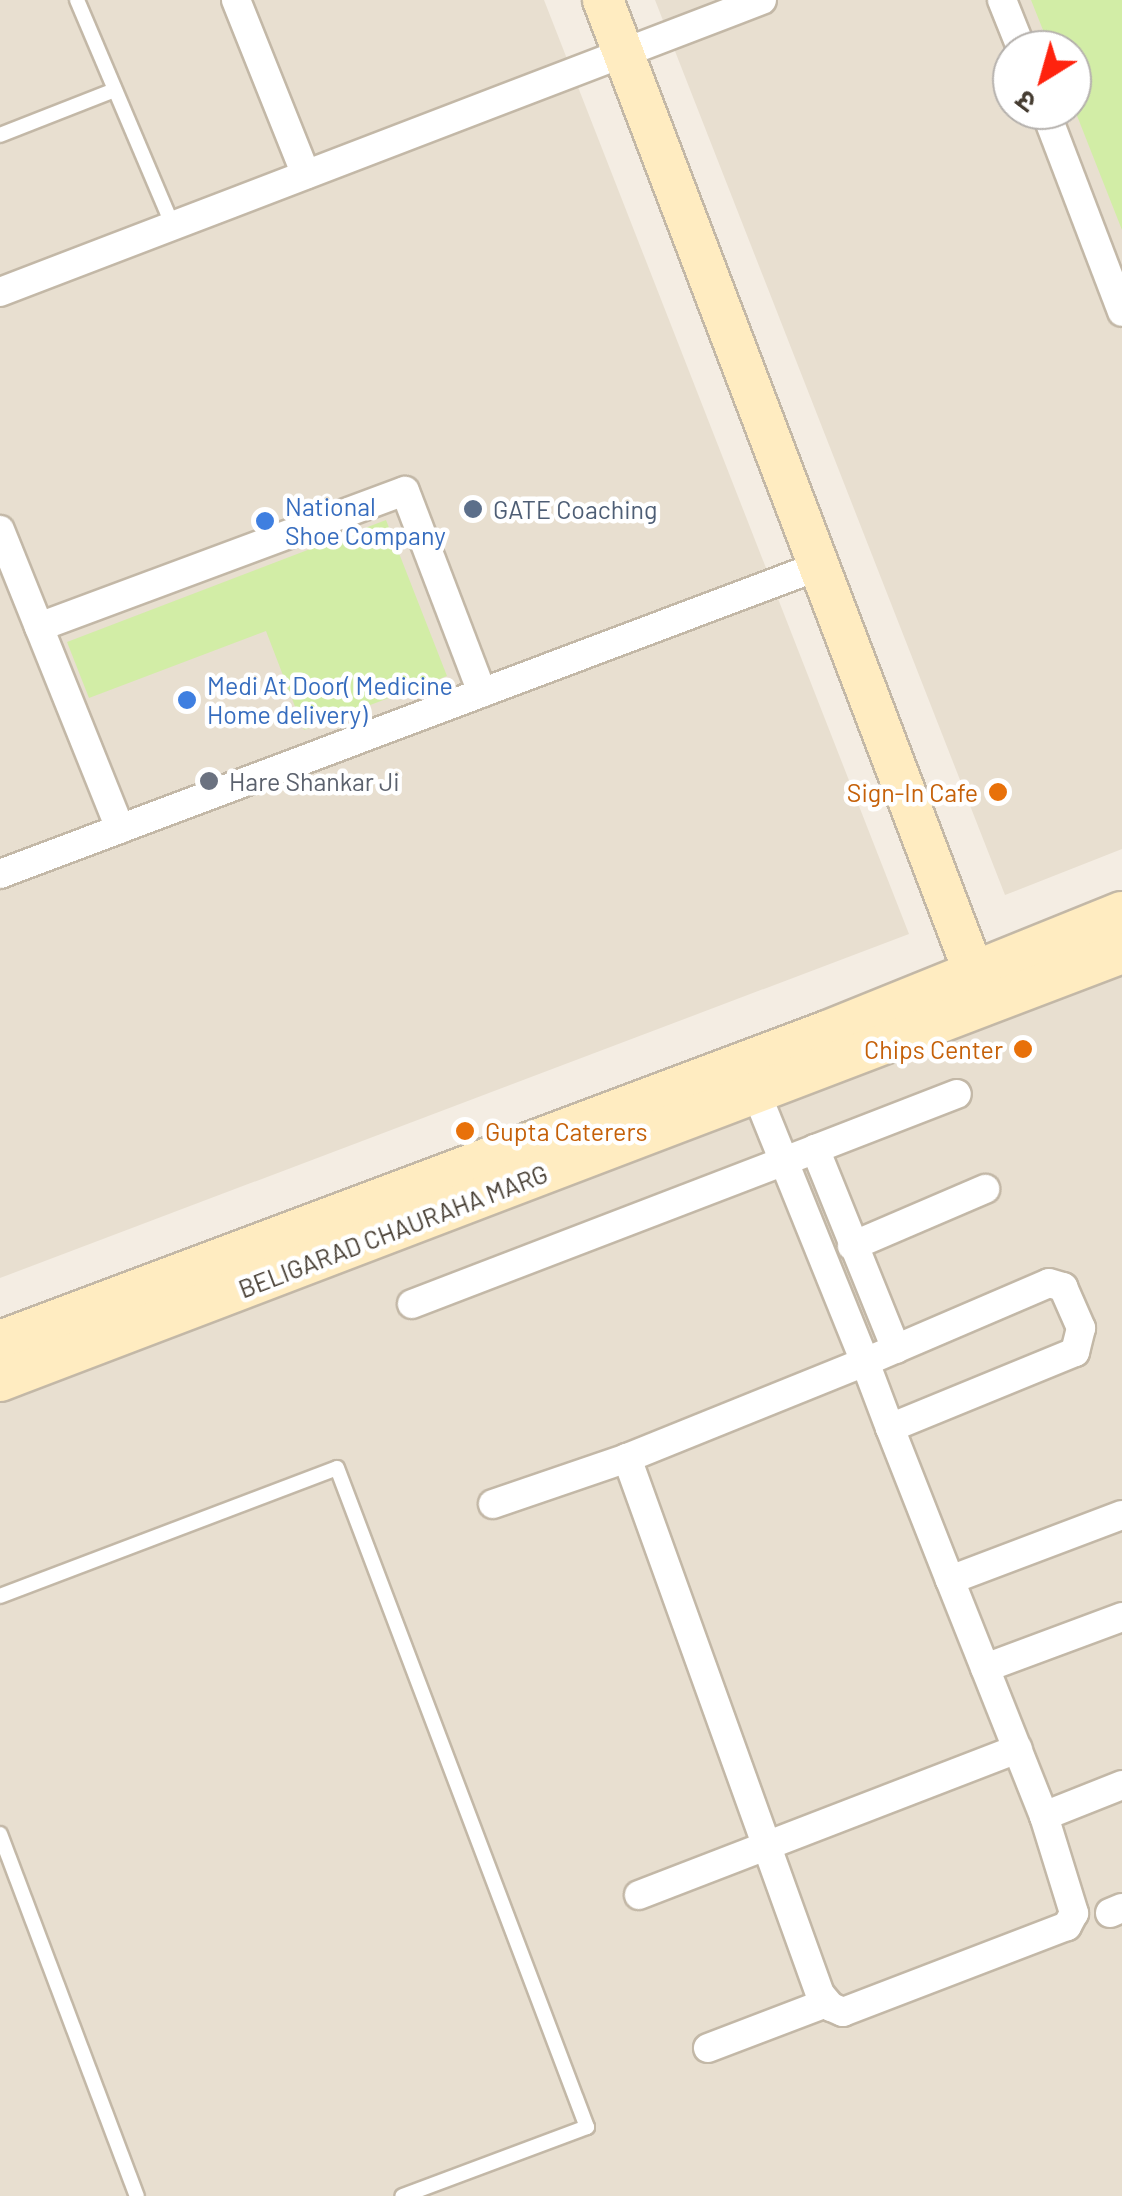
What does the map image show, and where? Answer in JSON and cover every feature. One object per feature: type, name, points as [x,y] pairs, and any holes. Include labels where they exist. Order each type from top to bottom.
[{"type":"street","points":[[236,0],[306,175]]},
{"type":"street","points":[[602,0],[980,989],[1122,912]]},
{"type":"street","points":[[0,292],[762,0]]},
{"type":"street","points":[[1002,0],[1014,30]]},
{"type":"street","points":[[1054,130],[1114,264],[1122,312]]},
{"type":"street","points":[[39,627],[406,491],[482,693]]},
{"type":"street","points":[[0,530],[120,829]]},
{"type":"street","points":[[0,874],[819,566]]},
{"type":"street","name":"BELIGARAD CHAURAHA MARG","points":[[0,1381],[749,1078],[980,989],[1122,953]]},
{"type":"street","points":[[0,1340],[749,1078],[1044,1816],[1074,1913],[1067,1926],[859,2009],[843,2012],[826,2003],[627,1458]]},
{"type":"street","points":[[412,1304],[957,1094]]},
{"type":"street","points":[[815,1149],[896,1349]]},
{"type":"street","points":[[852,1246],[986,1189]]},
{"type":"street","points":[[494,1504],[627,1458],[1049,1283],[1063,1287],[1081,1328],[1081,1342],[1068,1358],[890,1428]]},
{"type":"street","points":[[950,1580],[1122,1515]]},
{"type":"street","points":[[986,1668],[1122,1617]]},
{"type":"street","points":[[639,1895],[1018,1750]]},
{"type":"street","points":[[1044,1816],[1122,1784]]},
{"type":"street","points":[[708,2048],[826,2003]]},
{"type":"lane","points":[[77,0],[172,226]]},
{"type":"lane","points":[[0,134],[115,90]]},
{"type":"lane","points":[[0,1596],[337,1468],[587,2128],[402,2196]]},
{"type":"lane","points":[[0,1834],[137,2196]]},
{"type":"shaded area","points":[[0,0],[544,0],[909,934],[0,1278]]},
{"type":"shaded area","points":[[655,0],[1122,0],[1122,849],[1005,895]]},
{"type":"shaded area","points":[[1122,967],[1122,2196],[0,2196],[0,1387]]},
{"type":"green space","points":[[1031,0],[1122,0],[1122,230],[1083,130],[1092,130],[1092,30],[1043,30]]},
{"type":"green space","points":[[386,520],[447,676],[304,730],[266,631],[89,698],[67,642]]},
{"type":"place","name":"GATE Coaching","points":[[473,509]]},
{"type":"place","name":"National Shoe Company","points":[[265,521]]},
{"type":"place","name":"Medi At Door( Medicine Home delivery)","points":[[187,700]]},
{"type":"place","name":"Hare Shankar Ji","points":[[209,781]]},
{"type":"place","name":"Sign-In Cafe","points":[[998,792]]},
{"type":"place","name":"Chips Center","points":[[1023,1049]]},
{"type":"place","name":"Gupta Caterers","points":[[465,1131]]}]
